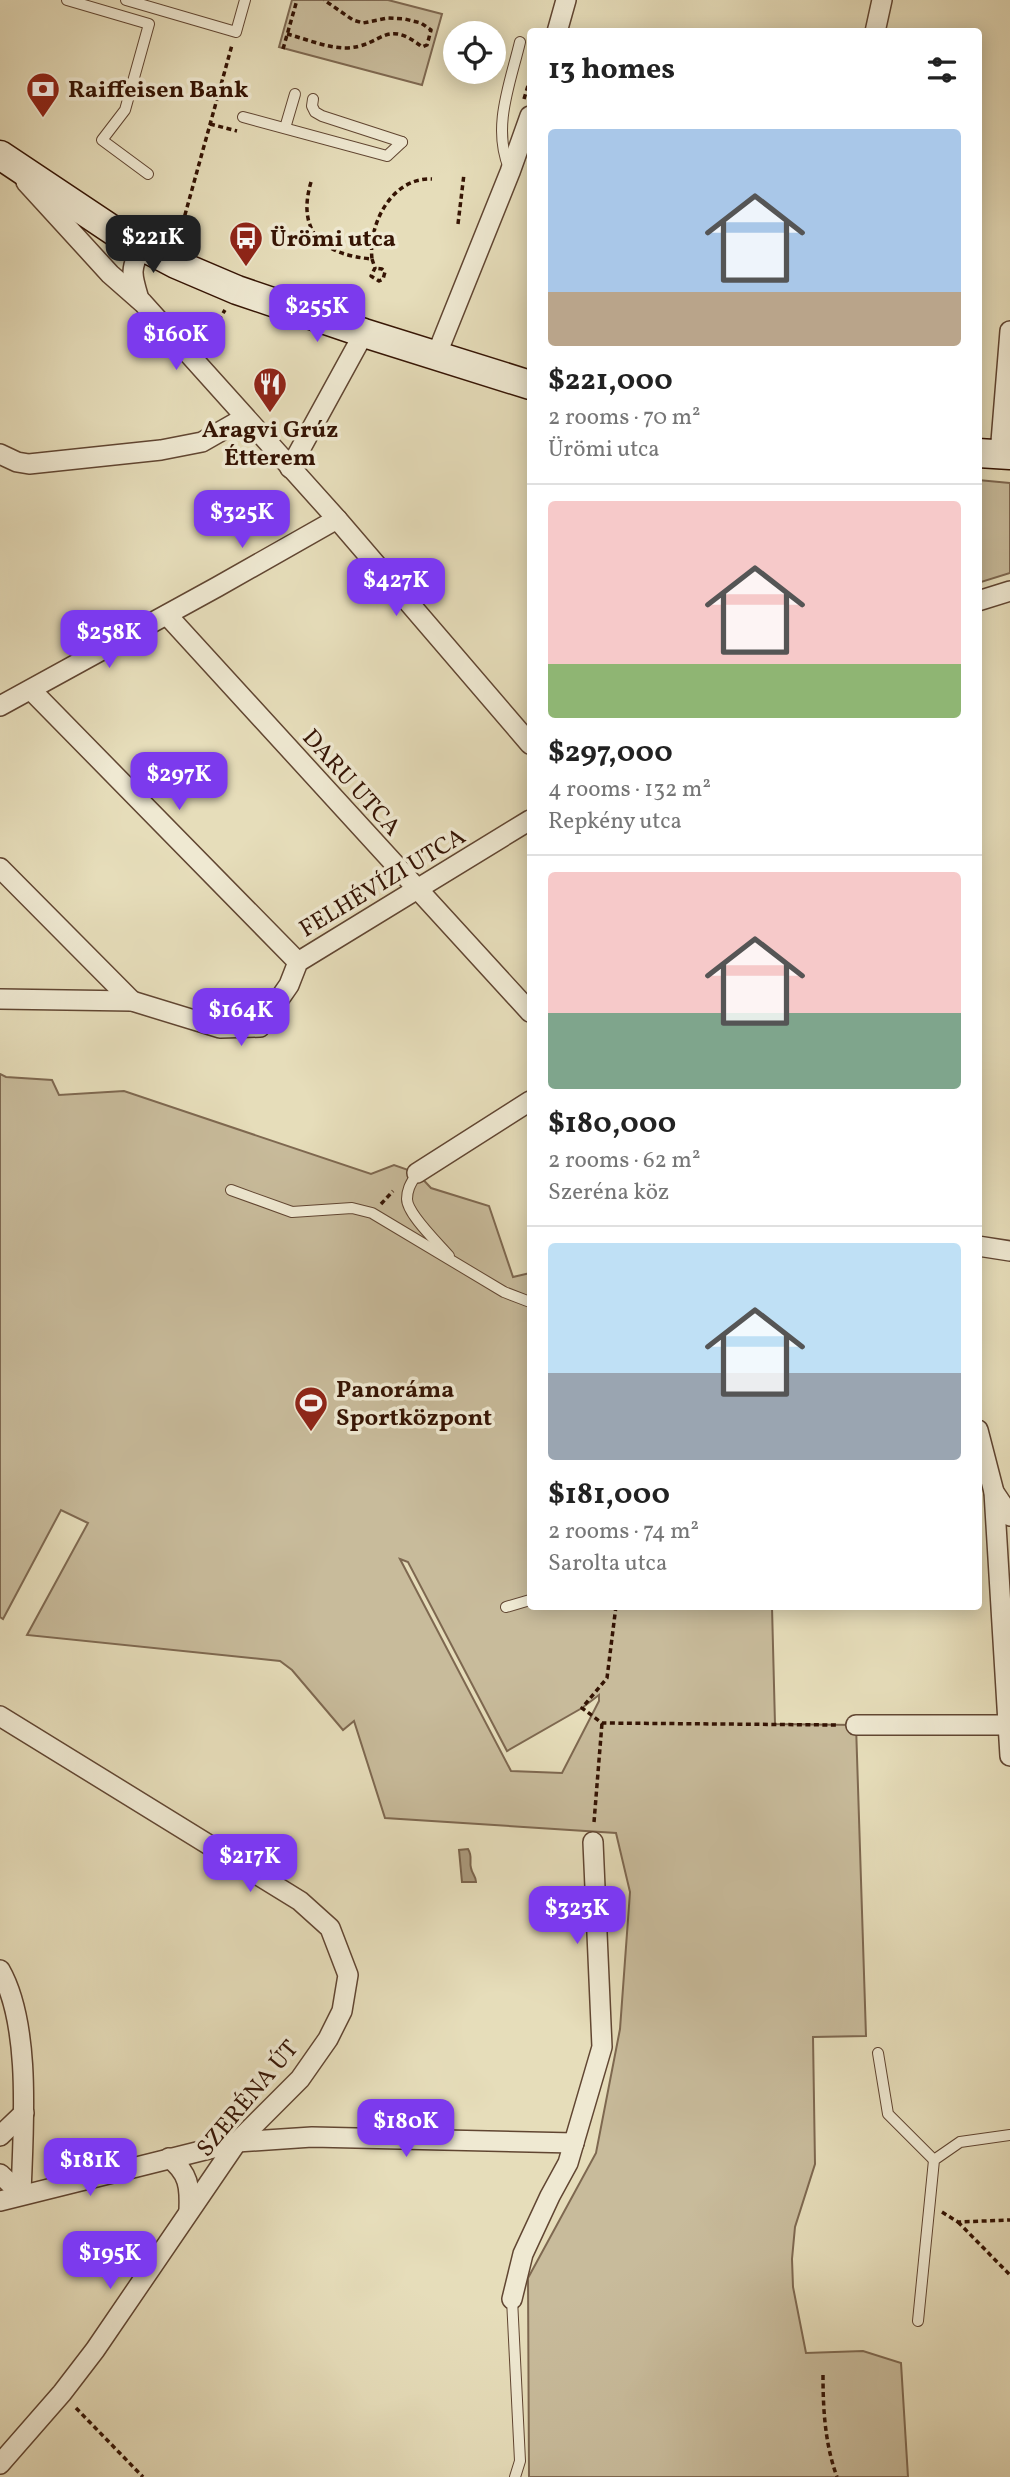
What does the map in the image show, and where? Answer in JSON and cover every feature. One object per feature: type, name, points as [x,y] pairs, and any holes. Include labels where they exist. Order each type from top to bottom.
[{"type":"street","points":[[558,28],[566,0]]},
{"type":"street","points":[[876,28],[882,0]]},
{"type":"street","points":[[436,356],[527,132]]},
{"type":"street","points":[[4,158],[142,247],[237,290],[527,384]]},
{"type":"street","points":[[4,158],[110,274],[139,299],[337,519],[527,741]]},
{"type":"street","points":[[139,299],[132,265],[142,247]]},
{"type":"street","points":[[996,454],[1010,331]]},
{"type":"street","points":[[290,468],[364,333]]},
{"type":"street","points":[[0,454],[29,464],[161,450],[202,442],[244,418]]},
{"type":"street","points":[[0,706],[337,519]]},
{"type":"street","points":[[982,600],[1010,591]]},
{"type":"street","name":"DARU UTCA","points":[[167,615],[527,1009]]},
{"type":"street","points":[[32,690],[298,962]]},
{"type":"street","name":"FELHÉVÍZI UTCA","points":[[0,999],[132,1001],[220,1028],[260,1027],[289,985],[298,962],[527,822]]},
{"type":"street","points":[[0,868],[132,1001]]},
{"type":"street","points":[[417,1173],[527,1103]]},
{"type":"street","points":[[982,1247],[1010,1251]]},
{"type":"street","points":[[982,1446],[994,1492],[1010,1756]]},
{"type":"street","points":[[994,1492],[1010,1516]]},
{"type":"street","name":"SZERÉNA ÚT","points":[[0,1716],[300,1901],[330,1928],[348,1975],[342,2011],[328,2039],[300,2079],[237,2142],[62,2393],[0,2464]]},
{"type":"street","points":[[856,1725],[1008,1725]]},
{"type":"street","points":[[512,2299],[523,2254],[568,2163],[602,2047],[593,1842]]},
{"type":"street","points":[[0,1970],[16,2019],[23,2070],[21,2194]]},
{"type":"street","points":[[0,2136],[24,2113]]},
{"type":"street","points":[[0,2201],[237,2142],[312,2137],[574,2143]]},
{"type":"street","points":[[169,2158],[180,2166],[190,2183],[189,2211]]},
{"type":"street","points":[[0,2174],[21,2194]]},
{"type":"lane","points":[[67,0],[149,24],[125,110],[102,140],[148,174]]},
{"type":"lane","points":[[126,0],[236,33],[245,0]]},
{"type":"lane","points":[[510,172],[504,156],[500,129],[520,42]]},
{"type":"lane","points":[[285,128],[295,94]]},
{"type":"lane","points":[[243,117],[387,156],[402,142],[322,116],[315,112],[313,99]]},
{"type":"lane","points":[[417,1173],[408,1187],[406,1202],[415,1217],[456,1265]]},
{"type":"lane","points":[[232,1190],[292,1212],[352,1208],[372,1213],[456,1265],[504,1292],[527,1301]]},
{"type":"lane","points":[[506,1607],[527,1601]]},
{"type":"lane","points":[[878,2053],[888,2114],[934,2160]]},
{"type":"lane","points":[[918,2321],[934,2160],[960,2142],[1010,2135]]},
{"type":"lane","points":[[512,2299],[520,2461],[515,2477]]},
{"type":"path","points":[[283,48],[297,0]]},
{"type":"path","points":[[288,34],[347,48],[400,33],[409,36],[422,47],[427,45],[431,30],[421,23],[388,18],[358,22],[324,0]]},
{"type":"path","points":[[177,245],[236,33]]},
{"type":"path","points":[[210,124],[228,129]]},
{"type":"path","points":[[458,223],[464,174]]},
{"type":"path","points":[[375,268],[371,246],[380,213],[404,186],[418,178],[432,179]]},
{"type":"path","points":[[311,182],[306,198],[306,212],[313,231],[324,246],[338,253],[372,259]]},
{"type":"path","points":[[194,361],[237,290]]},
{"type":"path","points":[[372,1213],[398,1186]]},
{"type":"path","points":[[616,1610],[607,1678],[582,1708],[602,1723],[856,1725]]},
{"type":"path","points":[[593,1842],[602,1723]]},
{"type":"path","points":[[928,2204],[958,2222],[1010,2275]]},
{"type":"path","points":[[958,2222],[1010,2220]]},
{"type":"path","points":[[823,2375],[823,2415],[837,2477]]},
{"type":"path","points":[[62,2393],[143,2477]]},
{"type":"shaded area","points":[[292,0],[388,0],[442,14],[422,85],[279,47]]},
{"type":"shaded area","points":[[982,480],[1010,483],[1010,573],[982,582]]},
{"type":"shaded area","points":[[0,1074],[6,1077],[52,1080],[59,1095],[124,1091],[371,1174],[394,1165],[417,1173],[431,1188],[489,1206],[513,1277],[527,1274],[527,1610],[772,1610],[775,1724],[856,1725],[866,2036],[813,2037],[815,2164],[795,2227],[793,2287],[806,2353],[863,2351],[901,2363],[908,2477],[529,2477],[528,2278],[596,2153],[620,2029],[630,1892],[616,1833],[385,1818],[354,1721],[343,1730],[292,1670],[280,1661],[27,1635],[88,1523],[61,1510],[3,1619],[0,1617]],"holes":[[[400,1559],[408,1562],[507,1751],[582,1708],[599,1695],[599,1701],[562,1773],[511,1771]]]},
{"type":"shaded area","points":[[468,1849],[476,1882],[462,1882],[459,1850]]},
{"type":"place","name":"Raiffeisen Bank","points":[[43,119]]},
{"type":"place","name":"Ürömi utca","points":[[246,268]]},
{"type":"place","name":"Aragvi Grúz Étterem","points":[[270,414]]},
{"type":"place","name":"Panoráma Sportközpont","points":[[311,1433]]}]
